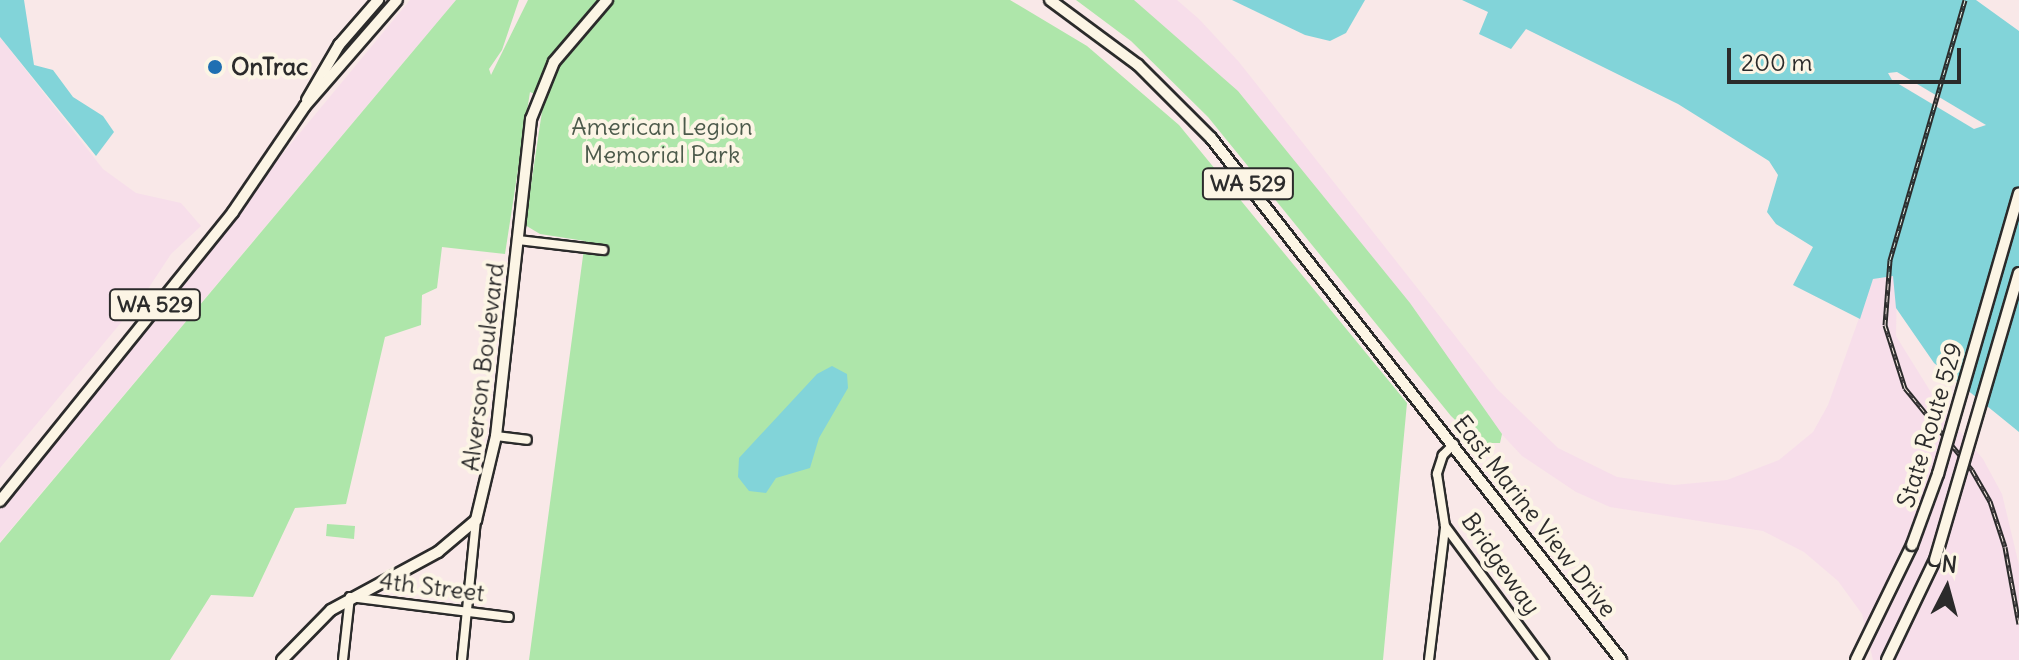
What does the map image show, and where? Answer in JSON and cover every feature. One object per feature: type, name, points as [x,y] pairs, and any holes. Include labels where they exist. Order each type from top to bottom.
[{"type":"main road","name":"WA 529","points":[[0,501],[233,212],[305,106],[339,45],[378,0]]},
{"type":"main road","name":"WA 529","points":[[305,106],[397,0]]},
{"type":"main road","name":"Alverson Boulevard","points":[[476,520],[496,436],[535,102],[566,44],[607,0]]},
{"type":"main road","name":"East Marine View Drive","points":[[1050,0],[1138,65],[1211,138],[1455,443],[1621,660]]},
{"type":"main road","name":"State Route 529","points":[[1856,660],[1924,515],[2019,193]]},
{"type":"main road","name":"State Route 529","points":[[1887,660],[1947,525],[2019,273]]},
{"type":"main road","points":[[282,660],[350,597],[438,552],[476,520]]},
{"type":"main road","points":[[1609,644],[1613,660]]},
{"type":"street","points":[[518,240],[603,250]]},
{"type":"street","points":[[496,436],[527,440]]},
{"type":"street","name":"Bridgeway","points":[[1455,443],[1443,455],[1437,474],[1445,526],[1544,660]]},
{"type":"street","points":[[462,660],[476,520]]},
{"type":"street","points":[[1429,660],[1445,526]]},
{"type":"street","points":[[343,660],[350,597]]},
{"type":"street","name":"4th Street","points":[[350,597],[509,617]]},
{"type":"shaded area","points":[[410,0],[456,0],[0,542],[0,495]]},
{"type":"shaded area","points":[[1102,0],[1177,0],[1199,19],[1239,62],[1497,389],[1558,448],[1617,477],[1674,485],[1727,480],[1779,460],[1813,432],[1828,405],[1873,279],[1893,276],[1897,284],[1896,336],[1942,410],[1983,459],[2002,494],[2019,565],[2019,660],[1873,660],[1862,614],[1838,581],[1804,552],[1763,531],[1610,507],[1576,492],[1522,456],[1496,428],[1414,309],[1238,91]]},
{"type":"shaded area","points":[[0,37],[103,169],[136,193],[181,203],[201,226],[171,254],[144,295],[0,468]]},
{"type":"green space","name":"American Legion Memorial Park","points":[[456,0],[519,0],[502,50],[489,69],[491,75],[528,0],[1010,0],[1087,46],[1179,125],[1407,403],[1383,660],[529,660],[585,241],[540,234],[525,225],[544,98],[530,92],[505,254],[442,247],[437,288],[422,295],[421,325],[385,337],[346,504],[295,508],[253,597],[211,595],[170,660],[0,660],[0,543]]},
{"type":"green space","points":[[1076,0],[1134,0],[1238,91],[1410,303],[1502,434],[1500,443],[1479,443],[1451,416],[1208,117],[1131,41]]},
{"type":"green space","points":[[327,524],[355,526],[354,539],[326,536]]},
{"type":"water","points":[[0,0],[24,0],[34,65],[53,70],[73,97],[103,116],[114,132],[96,156],[0,37]]},
{"type":"water","points":[[1232,0],[1365,0],[1346,33],[1330,41],[1305,35]]},
{"type":"water","points":[[1462,0],[1976,0],[2019,31],[2019,432],[1934,363],[1896,308],[1893,276],[1873,279],[1860,319],[1793,285],[1813,247],[1776,224],[1767,212],[1778,175],[1769,161],[1678,104],[1526,29],[1511,49],[1479,34],[1488,12]]},
{"type":"water","points":[[832,366],[847,374],[848,388],[819,438],[810,468],[776,478],[766,493],[749,491],[738,477],[739,458],[817,374]]},
{"type":"pier","points":[[1897,72],[1986,125],[1974,129],[1892,80],[1888,73]]},
{"type":"railway","points":[[1965,0],[1890,260],[1885,325],[1905,388],[1972,470],[1990,501],[2005,547],[2019,624]]},
{"type":"place","name":"OnTrac","points":[[215,67]]}]
